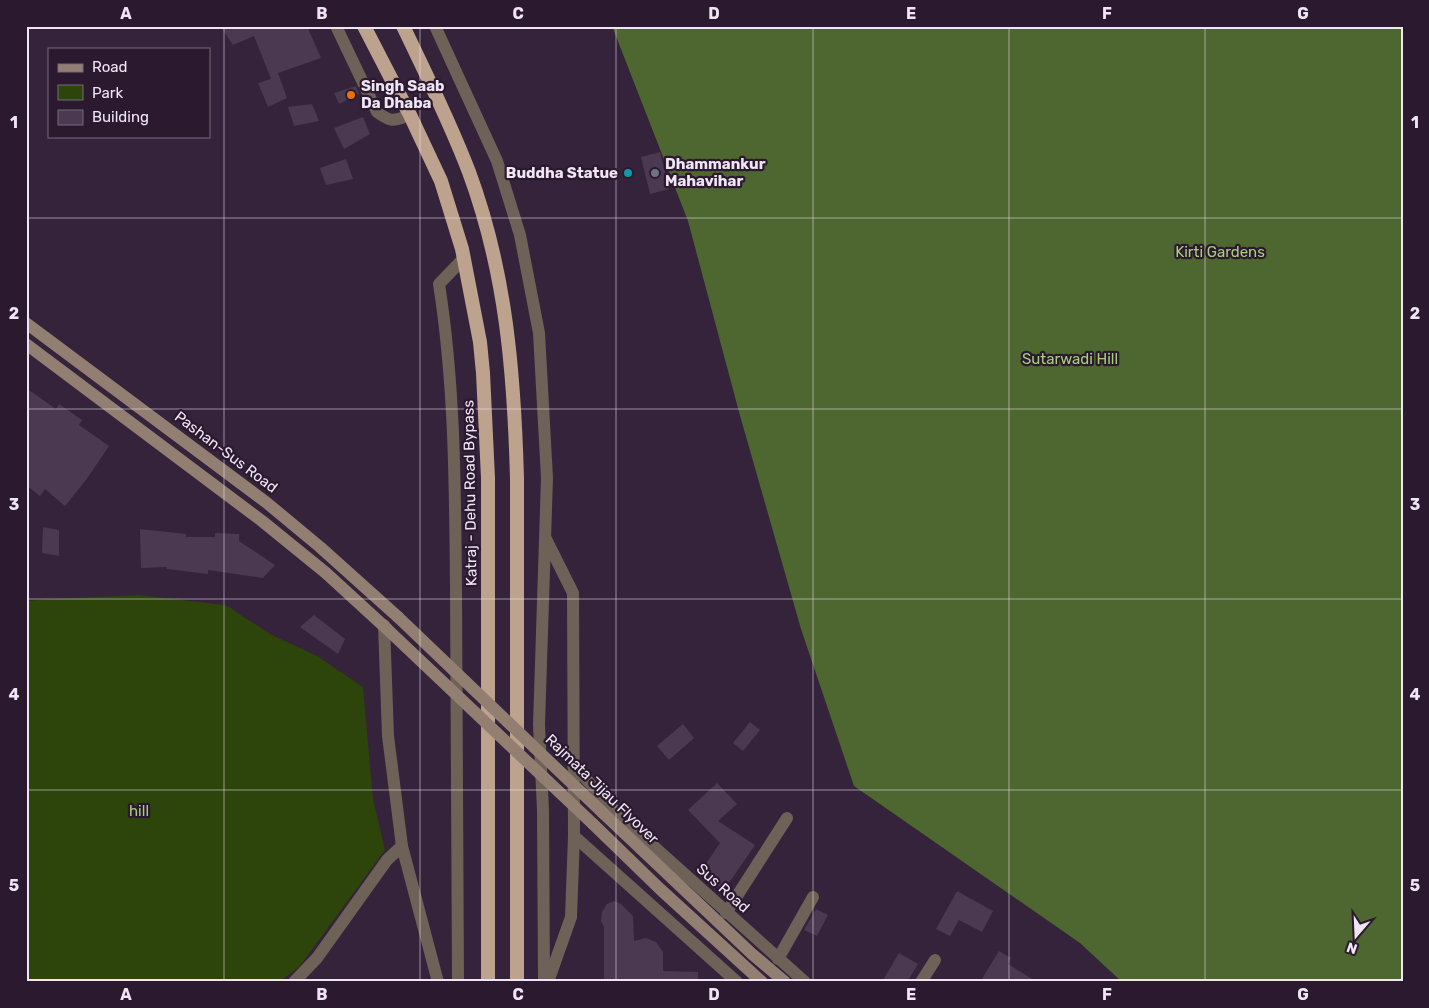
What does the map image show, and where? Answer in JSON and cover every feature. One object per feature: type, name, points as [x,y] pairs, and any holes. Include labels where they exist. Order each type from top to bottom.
[{"type":"highway","name":"Katraj - Dehu Road Bypass","points":[[364,26],[410,115],[441,181],[464,258],[480,342],[486,408],[488,478],[488,982]]},
{"type":"highway","points":[[403,26],[435,93],[469,172],[491,242],[510,346],[515,406],[517,478],[517,982]]},
{"type":"main road","name":"Pashan-Sus Road","points":[[26,323],[267,504],[398,617]]},
{"type":"main road","points":[[26,344],[262,521],[326,573],[385,627]]},
{"type":"main road","name":"Rajmata Jijau Flyover","points":[[398,617],[752,954],[785,982]]},
{"type":"main road","name":"Rajmata Jijau Flyover","points":[[385,627],[660,889],[762,982]]},
{"type":"street","points":[[336,26],[377,112],[387,119],[394,121],[410,115]]},
{"type":"street","points":[[435,26],[497,161],[520,235],[539,333],[547,478],[539,725],[543,810],[544,982]]},
{"type":"street","points":[[458,982],[458,750],[453,409],[448,345],[440,284],[464,258]]},
{"type":"street","points":[[545,536],[573,593],[574,836],[570,917],[548,982]]},
{"type":"street","points":[[385,627],[384,660],[388,736],[402,846],[438,982]]},
{"type":"street","name":"Sus Road","points":[[574,765],[621,817],[805,982]]},
{"type":"street","points":[[726,913],[787,818]]},
{"type":"street","points":[[574,836],[737,982]]},
{"type":"street","points":[[294,982],[317,958],[387,860],[402,846]]},
{"type":"street","points":[[778,959],[813,898]]},
{"type":"street","points":[[921,982],[935,960]]},
{"type":"green space","name":"Sutarwadi Hill","points":[[612,26],[1403,26],[1403,982],[1122,982],[1080,943],[854,786],[801,629],[739,412],[688,221]]},
{"type":"green space","name":"hill","points":[[139,595],[224,605],[272,635],[317,656],[363,687],[373,799],[385,850],[300,966],[279,982],[26,982],[26,601]]},
{"type":"building","points":[[220,26],[307,26],[321,58],[278,73],[287,98],[268,107],[258,83],[271,79],[254,36],[233,45]]},
{"type":"building","points":[[356,86],[359,94],[339,104],[334,93]]},
{"type":"building","points":[[312,104],[319,121],[294,126],[288,107]]},
{"type":"building","points":[[363,117],[370,134],[344,149],[334,128]]},
{"type":"building","name":"Dhammankur Mahavihar","points":[[660,152],[669,189],[650,194],[641,157]]},
{"type":"building","points":[[346,159],[353,179],[326,185],[320,168]]},
{"type":"building","points":[[26,388],[56,409],[59,404],[82,420],[79,425],[109,446],[86,480],[65,506],[45,489],[40,496],[26,485]]},
{"type":"building","points":[[43,527],[59,530],[59,556],[42,553]]},
{"type":"building","points":[[140,529],[186,534],[186,537],[215,537],[215,533],[239,534],[239,541],[275,565],[263,578],[208,570],[208,574],[167,569],[167,567],[141,568]]},
{"type":"building","points":[[314,615],[345,639],[338,654],[300,627]]},
{"type":"building","points":[[750,722],[760,730],[743,751],[733,743]]},
{"type":"building","points":[[683,724],[694,738],[669,760],[657,746]]},
{"type":"building","points":[[717,783],[737,804],[718,821],[755,845],[724,890],[699,874],[720,843],[688,810]]},
{"type":"building","points":[[957,891],[993,911],[982,932],[959,920],[950,936],[936,929]]},
{"type":"building","points":[[614,901],[621,904],[633,916],[634,941],[646,938],[656,942],[663,952],[663,971],[698,972],[698,982],[604,982],[604,927],[601,921],[602,912],[607,904]]},
{"type":"building","points":[[816,909],[828,915],[817,936],[804,930]]},
{"type":"building","points":[[999,951],[1011,958],[1008,964],[1037,982],[980,982]]},
{"type":"building","points":[[899,953],[918,964],[907,982],[882,982]]},
{"type":"place","name":"Singh Saab Da Dhaba","points":[[351,95]]},
{"type":"place","name":"Buddha Statue","points":[[628,173]]},
{"type":"place","name":"Dhammankur Mahavihar","points":[[655,173]]},
{"type":"park label","name":"Kirti Gardens","points":[[1220,252]]}]
